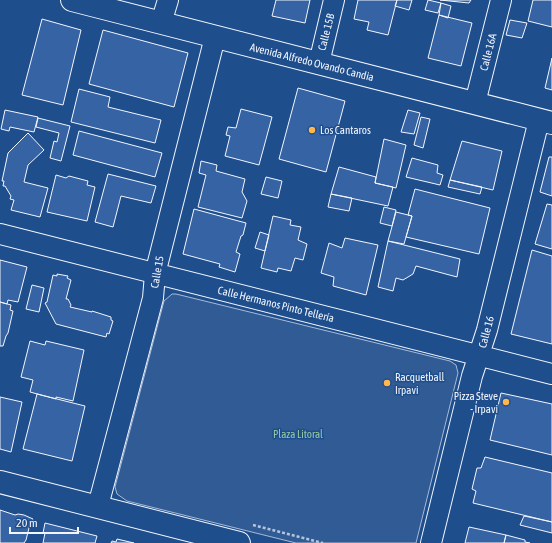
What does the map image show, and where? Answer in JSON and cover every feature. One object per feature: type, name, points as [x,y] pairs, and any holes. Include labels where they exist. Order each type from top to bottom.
[{"type":"main road","name":"Avenida Alfredo Ovando Candia","points":[[72,0],[546,121]]},
{"type":"main road","points":[[0,482],[239,543]]},
{"type":"street","points":[[161,23],[168,0]]},
{"type":"street","name":"Calle 15B","points":[[318,64],[334,0]]},
{"type":"street","name":"Calle 16A","points":[[475,103],[501,0]]},
{"type":"street","name":"Calle 15","points":[[98,506],[152,298],[155,274],[214,37]]},
{"type":"street","name":"Calle 16","points":[[431,543],[472,376],[480,355],[546,121]]},
{"type":"street","name":"Calle Hermanos Pinto Tellería","points":[[0,234],[552,374]]},
{"type":"shaded area","name":"Plaza Litoral","points":[[172,294],[450,361],[456,365],[458,373],[416,543],[296,543],[127,501],[117,494],[115,487],[164,301]]},
{"type":"building","points":[[276,0],[310,0],[305,23],[272,16]]},
{"type":"building","points":[[358,0],[397,0],[388,35],[367,30],[369,22],[354,19]]},
{"type":"building","points":[[397,0],[412,0],[409,10],[395,6]]},
{"type":"building","points":[[428,0],[441,3],[438,13],[425,10]]},
{"type":"building","points":[[440,0],[471,0],[469,3]]},
{"type":"building","points":[[533,0],[552,0],[552,27],[528,21]]},
{"type":"building","points":[[441,3],[451,6],[448,18],[439,15]]},
{"type":"building","points":[[439,15],[472,23],[461,66],[428,58]]},
{"type":"building","points":[[42,19],[81,30],[63,105],[22,95]]},
{"type":"building","points":[[510,20],[527,23],[522,38],[506,35]]},
{"type":"building","points":[[103,30],[188,53],[174,107],[89,84]]},
{"type":"building","points":[[552,58],[552,90],[545,88]]},
{"type":"building","name":"Los Cantaros","points":[[298,88],[345,101],[326,172],[279,159]]},
{"type":"building","points":[[79,89],[110,97],[108,107],[161,120],[155,143],[71,122]]},
{"type":"building","points":[[241,109],[272,117],[259,165],[225,156],[230,136],[226,135],[228,127],[236,128]]},
{"type":"building","points":[[5,110],[38,117],[34,132],[10,127],[9,131],[1,129]]},
{"type":"building","points":[[408,110],[420,113],[414,134],[401,132]]},
{"type":"building","points":[[421,117],[430,119],[423,148],[414,145]]},
{"type":"building","points":[[38,118],[70,126],[61,161],[50,158],[54,141],[57,142],[59,133],[36,127]]},
{"type":"building","points":[[79,131],[162,153],[155,177],[73,155]]},
{"type":"building","points":[[28,133],[44,150],[28,165],[24,182],[48,188],[40,217],[11,210],[14,200],[10,199],[11,196],[5,186],[3,186],[4,181],[2,181],[8,153]]},
{"type":"building","points":[[384,139],[406,145],[396,188],[375,183]]},
{"type":"building","points":[[462,141],[502,151],[493,190],[450,180]]},
{"type":"building","points":[[549,157],[552,157],[552,196],[540,192]]},
{"type":"building","points":[[412,158],[438,165],[437,173],[443,175],[440,185],[406,177]]},
{"type":"building","points":[[201,161],[217,165],[216,171],[245,179],[242,192],[247,201],[242,218],[198,207],[206,175],[199,173]]},
{"type":"building","points":[[339,167],[376,177],[375,183],[393,187],[388,206],[331,194]]},
{"type":"building","points":[[108,174],[156,186],[151,203],[121,196],[113,227],[95,222]]},
{"type":"building","points":[[56,175],[66,178],[69,176],[88,181],[87,185],[95,187],[87,221],[47,212]]},
{"type":"building","points":[[266,177],[282,181],[278,198],[261,194]]},
{"type":"building","points":[[450,180],[482,187],[480,194],[448,187]]},
{"type":"building","points":[[415,189],[490,208],[479,254],[406,237],[412,216],[408,215]]},
{"type":"building","points":[[331,194],[352,198],[349,211],[328,207]]},
{"type":"building","points":[[547,204],[552,205],[552,249],[535,244]]},
{"type":"building","points":[[384,207],[396,210],[392,226],[380,223]]},
{"type":"building","points":[[194,209],[246,223],[236,252],[240,254],[235,272],[219,267],[220,264],[183,254]]},
{"type":"building","points":[[396,212],[412,216],[404,244],[388,241]]},
{"type":"building","points":[[273,216],[291,220],[290,225],[301,227],[298,240],[307,244],[303,260],[295,258],[291,271],[278,268],[277,272],[261,268]]},
{"type":"building","points":[[260,232],[269,235],[265,251],[255,248]]},
{"type":"building","points":[[345,238],[378,245],[366,295],[333,286],[334,277],[321,273],[329,243],[342,248]]},
{"type":"building","points":[[388,241],[460,259],[457,277],[416,266],[413,274],[403,280],[396,278],[393,291],[378,287]]},
{"type":"building","points":[[532,250],[552,256],[552,344],[511,334]]},
{"type":"building","points":[[0,260],[27,267],[18,302],[8,300],[7,304],[0,302]]},
{"type":"building","points":[[57,274],[68,276],[67,278],[71,280],[66,299],[68,299],[71,305],[70,307],[92,311],[111,317],[111,320],[113,321],[109,334],[107,333],[106,337],[56,324],[45,303],[47,302],[53,275],[57,276]]},
{"type":"building","points":[[32,285],[44,288],[39,312],[26,309]]},
{"type":"building","points":[[0,302],[11,305],[10,310],[13,311],[8,333],[3,346],[0,346]]},
{"type":"building","points":[[30,341],[45,345],[46,341],[84,350],[73,401],[56,397],[56,399],[30,392],[33,380],[21,377]]},
{"type":"building","points":[[501,393],[552,404],[552,455],[490,440]]},
{"type":"building","points":[[37,394],[85,406],[72,461],[23,449]]},
{"type":"building","points":[[0,397],[22,402],[11,452],[0,449]]},
{"type":"building","points":[[485,457],[552,473],[552,522],[473,503],[476,491],[472,489],[477,468],[481,468]]},
{"type":"building","points":[[0,510],[15,515],[24,515],[33,519],[24,543],[0,543]]},
{"type":"building","points":[[524,516],[552,522],[552,533],[520,525]]},
{"type":"building","points":[[45,523],[97,536],[95,543],[43,543]]},
{"type":"building","points":[[469,527],[506,535],[504,543],[465,543]]},
{"type":"building","points":[[506,535],[525,540],[525,542],[530,543],[504,543]]},
{"type":"building","points":[[117,539],[134,543],[111,543],[112,541],[116,542]]},
{"type":"place","name":"Los Cantaros","points":[[312,130]]},
{"type":"place","name":"Racquetball Irpavi","points":[[387,383]]},
{"type":"place","name":"Pizza Steve - Irpavi","points":[[506,402]]}]
